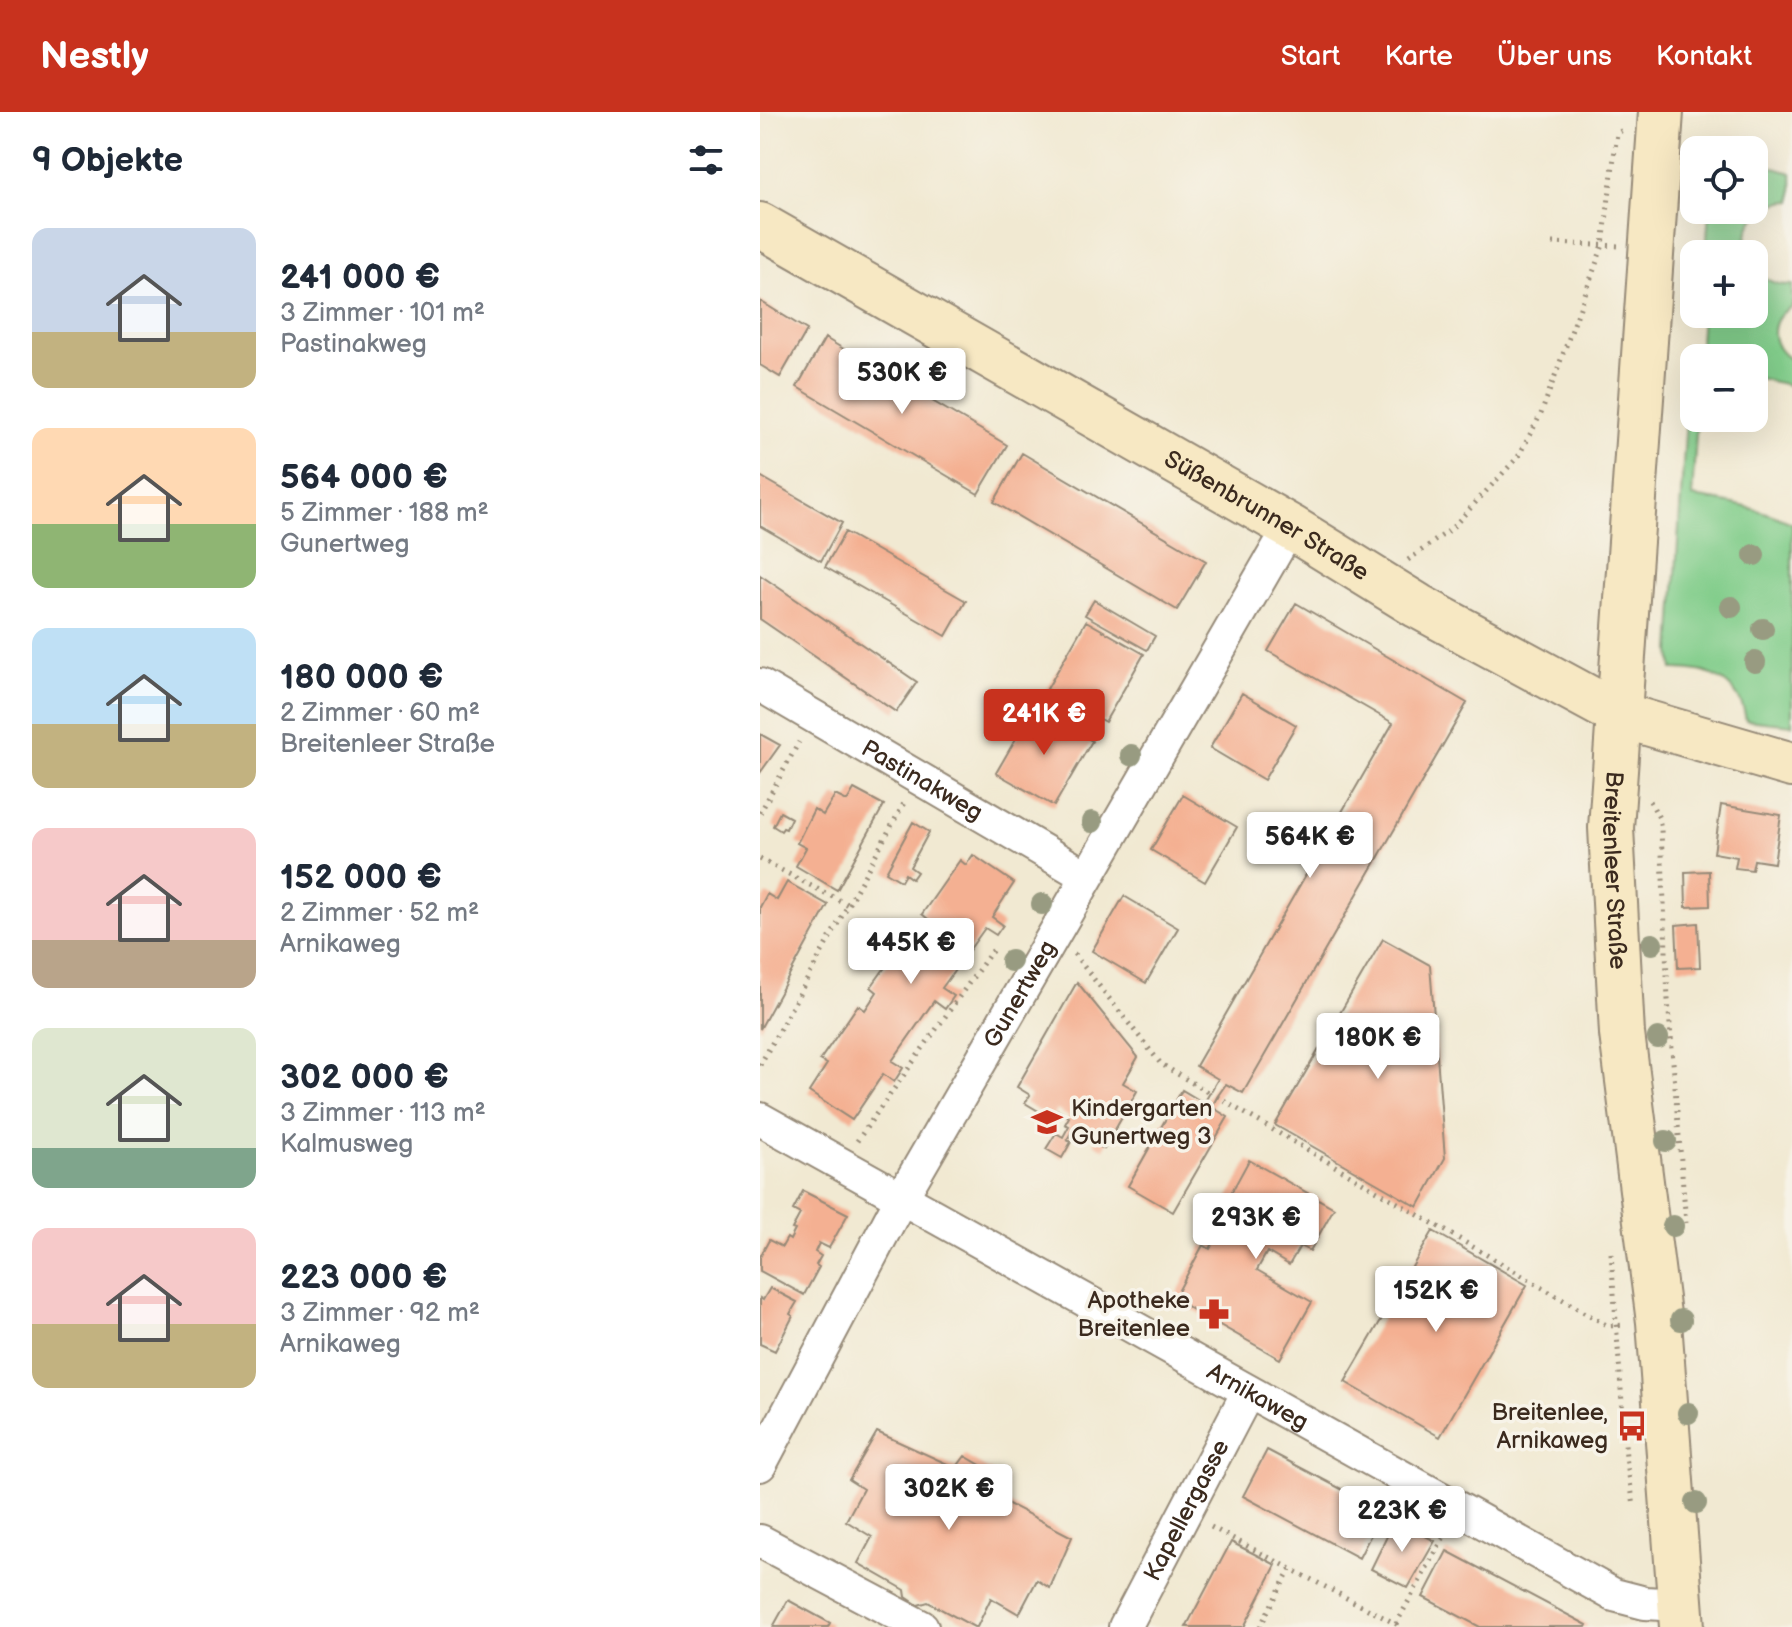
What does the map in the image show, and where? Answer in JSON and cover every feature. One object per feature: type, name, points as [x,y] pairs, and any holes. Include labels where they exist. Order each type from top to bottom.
[{"type":"main road","name":"Breitenleer Straße","points":[[1661,112],[1611,828],[1622,1034],[1659,1322],[1681,1616]]},
{"type":"main road","name":"Süßenbrunner Straße","points":[[760,225],[1290,527],[1377,582],[1620,715],[1792,765]]},
{"type":"street","name":"Gunertweg","points":[[760,1465],[902,1197],[1290,527]]},
{"type":"street","name":"Pastinakweg","points":[[760,685],[1086,876]]},
{"type":"street","name":"Arnikaweg","points":[[760,1119],[1614,1595],[1681,1616]]},
{"type":"street","name":"Kapellergasse","points":[[1125,1627],[1248,1392]]},
{"type":"street","points":[[760,1541],[922,1627]]},
{"type":"path","points":[[1377,582],[1450,530],[1518,457],[1541,414],[1603,245],[1552,243]]},
{"type":"path","points":[[760,813],[813,716]]},
{"type":"path","points":[[760,1065],[918,778]]},
{"type":"path","points":[[1646,791],[1661,829],[1668,1000],[1687,1237]]},
{"type":"path","points":[[760,859],[848,905]]},
{"type":"path","points":[[1066,944],[1161,1064],[1209,1093]]},
{"type":"path","points":[[852,1149],[991,952],[997,948]]},
{"type":"path","points":[[1217,1097],[1608,1326],[1659,1322]]},
{"type":"path","points":[[1200,1521],[1397,1626],[1451,1523]]},
{"type":"path","points":[[1260,1627],[1290,1569]]},
{"type":"green space","points":[[1768,166],[1792,173],[1792,201],[1768,207]]},
{"type":"green space","points":[[1708,224],[1751,224],[1747,240],[1707,240]]},
{"type":"green space","points":[[1768,279],[1792,285],[1792,307],[1778,318],[1774,333],[1779,348],[1792,360],[1792,386],[1768,380],[1768,344],[1700,344],[1701,328],[1768,328]]},
{"type":"green space","points":[[1685,432],[1696,432],[1692,497],[1743,506],[1792,523],[1792,725],[1746,720],[1743,707],[1730,686],[1710,674],[1673,669],[1671,651]]},
{"type":"building","points":[[760,301],[807,330],[780,377],[760,365]]},
{"type":"building","points":[[825,338],[1007,445],[978,494],[797,387]]},
{"type":"building","points":[[1022,453],[1206,561],[1177,610],[994,502]]},
{"type":"building","points":[[760,476],[842,523],[821,561],[760,526]]},
{"type":"building","points":[[845,532],[966,601],[946,636],[825,567]]},
{"type":"building","points":[[760,575],[917,682],[896,712],[760,619]]},
{"type":"building","points":[[1094,600],[1155,636],[1147,650],[1085,615]]},
{"type":"building","points":[[1296,603],[1467,703],[1243,1093],[1226,1084],[1217,1097],[1212,1107],[1228,1117],[1173,1212],[1128,1186],[1182,1090],[1204,1103],[1218,1079],[1196,1066],[1393,723],[1268,651]]},
{"type":"building","points":[[1086,621],[1144,654],[1105,722],[1047,689]]},
{"type":"building","points":[[1242,693],[1296,725],[1264,780],[1210,748]]},
{"type":"building","points":[[1034,707],[1092,741],[1054,806],[996,773]]},
{"type":"building","points":[[760,734],[780,745],[760,773]]},
{"type":"building","points":[[854,789],[884,805],[837,890],[796,866],[806,848],[797,843],[814,809],[823,815],[835,795],[847,801]]},
{"type":"building","points":[[1183,795],[1237,827],[1205,882],[1151,850]]},
{"type":"building","points":[[1721,805],[1781,815],[1774,863],[1754,860],[1752,870],[1735,868],[1737,857],[1714,853]]},
{"type":"building","points":[[780,812],[791,818],[786,829],[781,831],[773,826]]},
{"type":"building","points":[[913,822],[929,832],[910,867],[917,872],[912,879],[905,874],[901,881],[886,872]]},
{"type":"building","points":[[973,855],[1014,883],[992,917],[1003,925],[996,935],[985,928],[942,988],[954,996],[945,1009],[934,1001],[892,1061],[903,1068],[894,1082],[883,1074],[852,1120],[809,1092],[827,1064],[820,1060],[858,1005],[865,1010],[877,992],[871,987],[909,934],[915,938],[928,919],[922,914],[960,860],[966,865]]},
{"type":"building","points":[[1709,871],[1710,906],[1686,907],[1685,872]]},
{"type":"building","points":[[787,882],[828,905],[760,1029],[760,907],[767,894],[777,900]]},
{"type":"building","points":[[1124,896],[1178,928],[1146,983],[1092,951]]},
{"type":"building","points":[[1698,923],[1700,967],[1678,968],[1676,925]]},
{"type":"building","points":[[1383,939],[1430,965],[1445,1158],[1418,1207],[1275,1125]]},
{"type":"building","points":[[1077,982],[1138,1057],[1123,1083],[1137,1091],[1104,1149],[1094,1143],[1099,1134],[1086,1127],[1082,1134],[1073,1129],[1067,1140],[1071,1142],[1062,1158],[1046,1149],[1056,1133],[1063,1137],[1069,1126],[1065,1124],[1069,1117],[1057,1110],[1052,1119],[1025,1103],[1030,1095],[1017,1087]]},
{"type":"building","points":[[1249,1160],[1334,1208],[1310,1251],[1300,1246],[1289,1265],[1267,1252],[1257,1270],[1312,1302],[1280,1359],[1174,1299],[1203,1245],[1210,1249],[1233,1208],[1225,1204]]},
{"type":"building","points":[[803,1191],[848,1214],[829,1248],[819,1243],[815,1252],[821,1256],[816,1265],[819,1267],[804,1295],[760,1271],[760,1257],[769,1240],[782,1247],[787,1238],[790,1240],[800,1214],[793,1210]]},
{"type":"building","points":[[1433,1231],[1527,1285],[1440,1437],[1345,1382]]},
{"type":"building","points":[[770,1288],[797,1302],[775,1351],[760,1344],[760,1298],[763,1300]]},
{"type":"building","points":[[877,1432],[956,1468],[965,1456],[1006,1480],[999,1499],[1072,1537],[1050,1588],[1037,1580],[1019,1614],[991,1598],[977,1627],[974,1627],[928,1602],[918,1605],[906,1597],[905,1590],[858,1563],[872,1537],[846,1521],[863,1489],[849,1480]]},
{"type":"building","points":[[1267,1450],[1383,1511],[1359,1558],[1243,1496]]},
{"type":"building","points":[[1395,1520],[1435,1541],[1408,1588],[1371,1569]]},
{"type":"building","points":[[1231,1542],[1276,1565],[1244,1627],[1186,1627]]},
{"type":"building","points":[[1447,1551],[1586,1627],[1480,1627],[1423,1597]]},
{"type":"building","points":[[788,1600],[830,1623],[828,1627],[773,1627]]},
{"type":"place","name":"Kindergarten Gunertweg 3","points":[[1047,1122]]},
{"type":"place","name":"Apotheke Breitenlee","points":[[1214,1314]]},
{"type":"place","name":"Breitenlee, Arnikaweg","points":[[1632,1426]]}]
